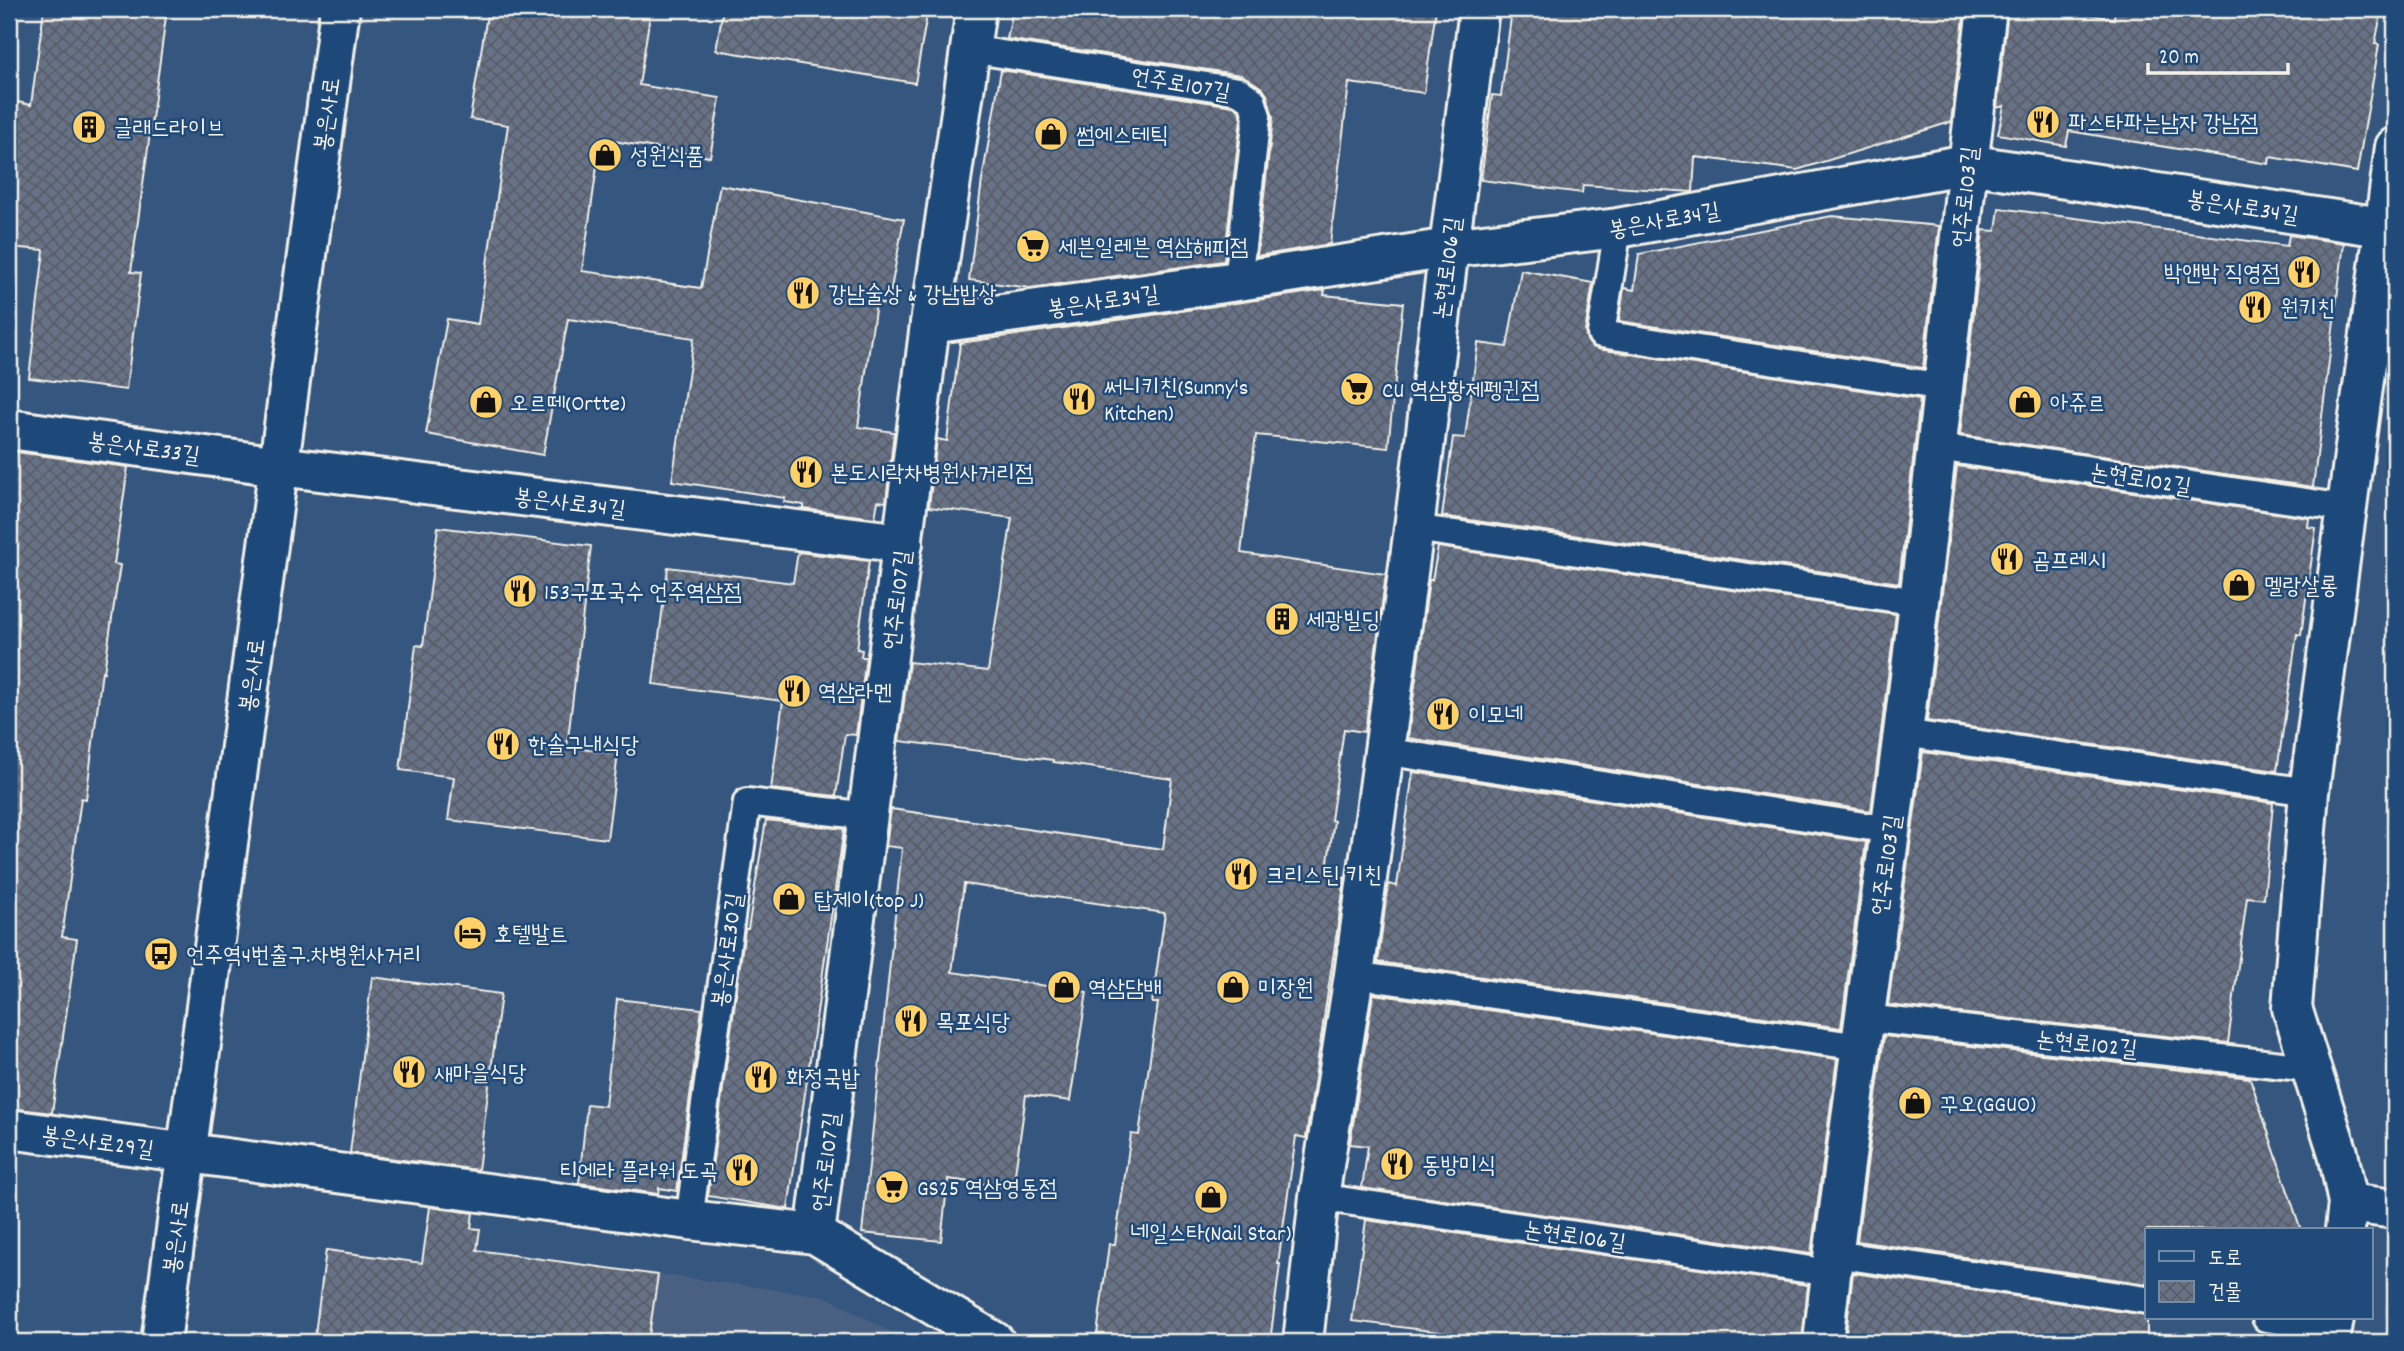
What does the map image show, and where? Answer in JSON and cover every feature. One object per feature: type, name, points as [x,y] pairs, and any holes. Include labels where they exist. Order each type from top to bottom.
[{"type":"street","name":"봉은사로","points":[[161,1342],[341,9]]},
{"type":"street","name":"언주로107길","points":[[815,1234],[930,324],[976,9]]},
{"type":"street","name":"논현로106길","points":[[1303,1342],[1319,1197],[1354,975],[1414,527],[1479,9]]},
{"type":"street","name":"언주로103길","points":[[1823,1342],[1903,733],[1987,9]]},
{"type":"street","points":[[2395,147],[2390,228],[2346,508],[2309,792],[2292,1008],[2338,1153],[2346,1217],[2395,1209]]},
{"type":"street","name":"봉은사로34길","points":[[930,324],[1449,248],[1618,228],[1967,164],[2390,228]]},
{"type":"street","name":"봉은사로33길","points":[[9,429],[279,466]]},
{"type":"street","name":"봉은사로34길","points":[[279,466],[903,543]]},
{"type":"street","name":"봉은사로29길","points":[[9,1129],[186,1154]]},
{"type":"street","points":[[186,1154],[815,1234],[996,1342]]},
{"type":"lane","name":"언주로107길","points":[[970,49],[1239,91],[1252,100],[1257,116],[1238,281]]},
{"type":"lane","points":[[1618,228],[1601,334],[1944,387]]},
{"type":"lane","name":"논현로102길","points":[[1937,447],[2346,508]]},
{"type":"lane","points":[[1414,527],[1919,602]]},
{"type":"lane","points":[[1903,733],[2309,792]]},
{"type":"lane","points":[[1383,751],[1890,831]]},
{"type":"lane","name":"봉은사로30길","points":[[689,1220],[747,802],[869,816]]},
{"type":"lane","points":[[1354,975],[1863,1032]]},
{"type":"lane","name":"논현로102길","points":[[1863,1032],[2309,1068]]},
{"type":"lane","name":"논현로106길","points":[[1319,1197],[1832,1264]]},
{"type":"lane","points":[[1832,1264],[2145,1300]]},
{"type":"lane","points":[[2278,1320],[2332,1329]]},
{"type":"shaded area","points":[[476,1250],[825,1296],[909,1342],[464,1342]]},
{"type":"building","name":"글래드라이브","points":[[44,9],[167,9],[131,272],[141,273],[126,390],[29,378],[44,250],[9,247],[9,100],[31,105]]},
{"type":"building","points":[[488,9],[651,9],[639,85],[720,98],[710,157],[601,139],[582,271],[701,288],[720,185],[904,219],[888,305],[876,303],[858,427],[894,432],[886,502],[878,501],[875,518],[804,509],[804,505],[784,502],[785,498],[672,481],[694,338],[568,319],[543,455],[426,434],[447,319],[478,324],[508,125],[470,119]]},
{"type":"building","points":[[723,9],[928,9],[915,83],[716,50]]},
{"type":"building","points":[[1013,9],[1436,9],[1424,93],[1349,83],[1330,244],[1257,256],[1273,118],[1267,95],[1262,88],[1241,75],[1007,39]]},
{"type":"building","points":[[1512,9],[1965,9],[1951,122],[1797,170],[1695,157],[1693,192],[1583,185],[1582,193],[1481,180],[1492,95],[1501,96]]},
{"type":"building","points":[[2008,9],[2060,9],[2114,19],[2115,9],[2382,9],[2375,44],[2379,45],[2357,172],[2270,157],[2269,164],[2069,131],[2066,146],[1998,134],[2004,106],[1997,108]]},
{"type":"building","points":[[1001,70],[1233,106],[1239,110],[1241,118],[1224,261],[1030,288],[969,280],[982,180]]},
{"type":"building","points":[[1999,208],[2287,246],[2289,235],[2344,243],[2313,487],[1960,435],[1983,230],[1996,231]]},
{"type":"building","points":[[1832,216],[1939,226],[1923,368],[1619,321],[1624,288],[1634,290],[1639,254]]},
{"type":"building","points":[[1521,270],[1593,283],[1585,332],[1592,347],[1598,349],[1920,399],[1899,583],[1442,516],[1453,437],[1465,438],[1478,343],[1507,347]]},
{"type":"building","points":[[1325,290],[1324,295],[1403,303],[1388,448],[1256,435],[1241,553],[1386,574],[1365,732],[1344,729],[1326,875],[1345,878],[1306,1138],[1296,1136],[1270,1342],[1096,1342],[1109,1244],[1115,1244],[1131,1134],[1139,1135],[1158,1003],[1152,1003],[1165,913],[964,884],[952,972],[1087,992],[1070,1101],[1026,1095],[1013,1188],[948,1179],[941,1241],[862,1233],[902,848],[886,846],[891,809],[1163,849],[1172,779],[1053,760],[899,741],[909,662],[988,671],[1012,518],[929,507],[937,439],[947,441],[960,343]]},
{"type":"building","points":[[9,451],[128,467],[114,564],[120,565],[104,672],[102,671],[86,799],[81,798],[62,937],[77,939],[52,1113],[9,1108]]},
{"type":"building","points":[[1957,466],[2309,518],[2308,527],[2316,528],[2301,635],[2297,634],[2277,771],[1927,721]]},
{"type":"building","points":[[438,527],[591,546],[567,747],[618,754],[607,839],[448,820],[454,777],[400,770],[416,645],[423,646]]},
{"type":"building","points":[[1438,547],[1896,614],[1871,811],[1408,738],[1429,580],[1432,580]]},
{"type":"building","points":[[798,552],[869,561],[857,649],[862,650],[861,657],[866,657],[856,735],[845,734],[836,796],[771,789],[783,701],[653,684],[668,567],[793,583]]},
{"type":"building","points":[[1923,752],[2273,803],[2264,899],[2247,897],[2228,1043],[1888,1005]]},
{"type":"building","points":[[1413,772],[1866,842],[1841,1028],[1378,962],[1388,884],[1397,886]]},
{"type":"building","points":[[766,820],[844,829],[788,1209],[708,1196],[745,929],[748,929]]},
{"type":"building","points":[[372,977],[501,994],[478,1170],[350,1153]]},
{"type":"building","points":[[1373,994],[1837,1059],[1811,1254],[1362,1188],[1368,1146],[1350,1144]]},
{"type":"building","points":[[617,999],[702,1009],[677,1191],[659,1188],[658,1194],[579,1183],[587,1104],[605,1106]]},
{"type":"building","points":[[1884,1036],[2250,1078],[2300,1228],[2145,1228],[2145,1284],[1857,1241]]},
{"type":"building","points":[[430,1207],[473,1213],[471,1228],[480,1229],[477,1250],[658,1275],[648,1342],[314,1342],[326,1250],[422,1263]]},
{"type":"building","points":[[1366,1220],[1808,1285],[1802,1342],[1470,1342],[1471,1336],[1352,1321]]},
{"type":"building","points":[[1853,1273],[2145,1315],[2147,1320],[2147,1342],[1845,1342]]},
{"type":"place","name":"파스타파는남자 강남점","points":[[2043,122]]},
{"type":"place","name":"글래드라이브","points":[[89,127]]},
{"type":"place","name":"썸에스테틱","points":[[1051,134]]},
{"type":"place","name":"성원식품","points":[[605,155]]},
{"type":"place","name":"세븐일레븐 역삼해피점","points":[[1033,246]]},
{"type":"place","name":"박앤박 직영점","points":[[2304,272]]},
{"type":"place","name":"강남술상 & 강남밥상","points":[[803,293]]},
{"type":"place","name":"원키친","points":[[2255,307]]},
{"type":"place","name":"CU 역삼황제펭귄점","points":[[1357,389]]},
{"type":"place","name":"써니키친(Sunny's Kitchen)","points":[[1079,399]]},
{"type":"place","name":"오르떼(Ortte)","points":[[486,402]]},
{"type":"place","name":"아쥬르","points":[[2025,402]]},
{"type":"place","name":"본도시락차병원사거리점","points":[[806,472]]},
{"type":"place","name":"곰프레시","points":[[2007,559]]},
{"type":"place","name":"멜랑살롱","points":[[2239,585]]},
{"type":"place","name":"153구포국수 언주역삼점","points":[[520,591]]},
{"type":"place","name":"세광빌딩","points":[[1282,619]]},
{"type":"place","name":"역삼라멘","points":[[794,691]]},
{"type":"place","name":"이모네","points":[[1443,714]]},
{"type":"place","name":"한솔구내식당","points":[[503,744]]},
{"type":"place","name":"크리스틴 키친","points":[[1241,874]]},
{"type":"place","name":"탑제이(top J)","points":[[789,899]]},
{"type":"place","name":"호텔발트","points":[[470,933]]},
{"type":"place","name":"언주역4번출구.차병원사거리","points":[[161,954]]},
{"type":"place","name":"역삼담배","points":[[1064,987]]},
{"type":"place","name":"미장원","points":[[1233,987]]},
{"type":"place","name":"목포식당","points":[[911,1021]]},
{"type":"place","name":"새마을식당","points":[[409,1072]]},
{"type":"place","name":"화정국밥","points":[[761,1077]]},
{"type":"place","name":"꾸오(GGUO)","points":[[1915,1103]]},
{"type":"place","name":"동방미식","points":[[1397,1164]]},
{"type":"place","name":"티에라 플라워 도곡","points":[[742,1170]]},
{"type":"place","name":"GS25 역삼영동점","points":[[892,1187]]},
{"type":"place","name":"네일스타(Nail Star)","points":[[1211,1197]]}]
